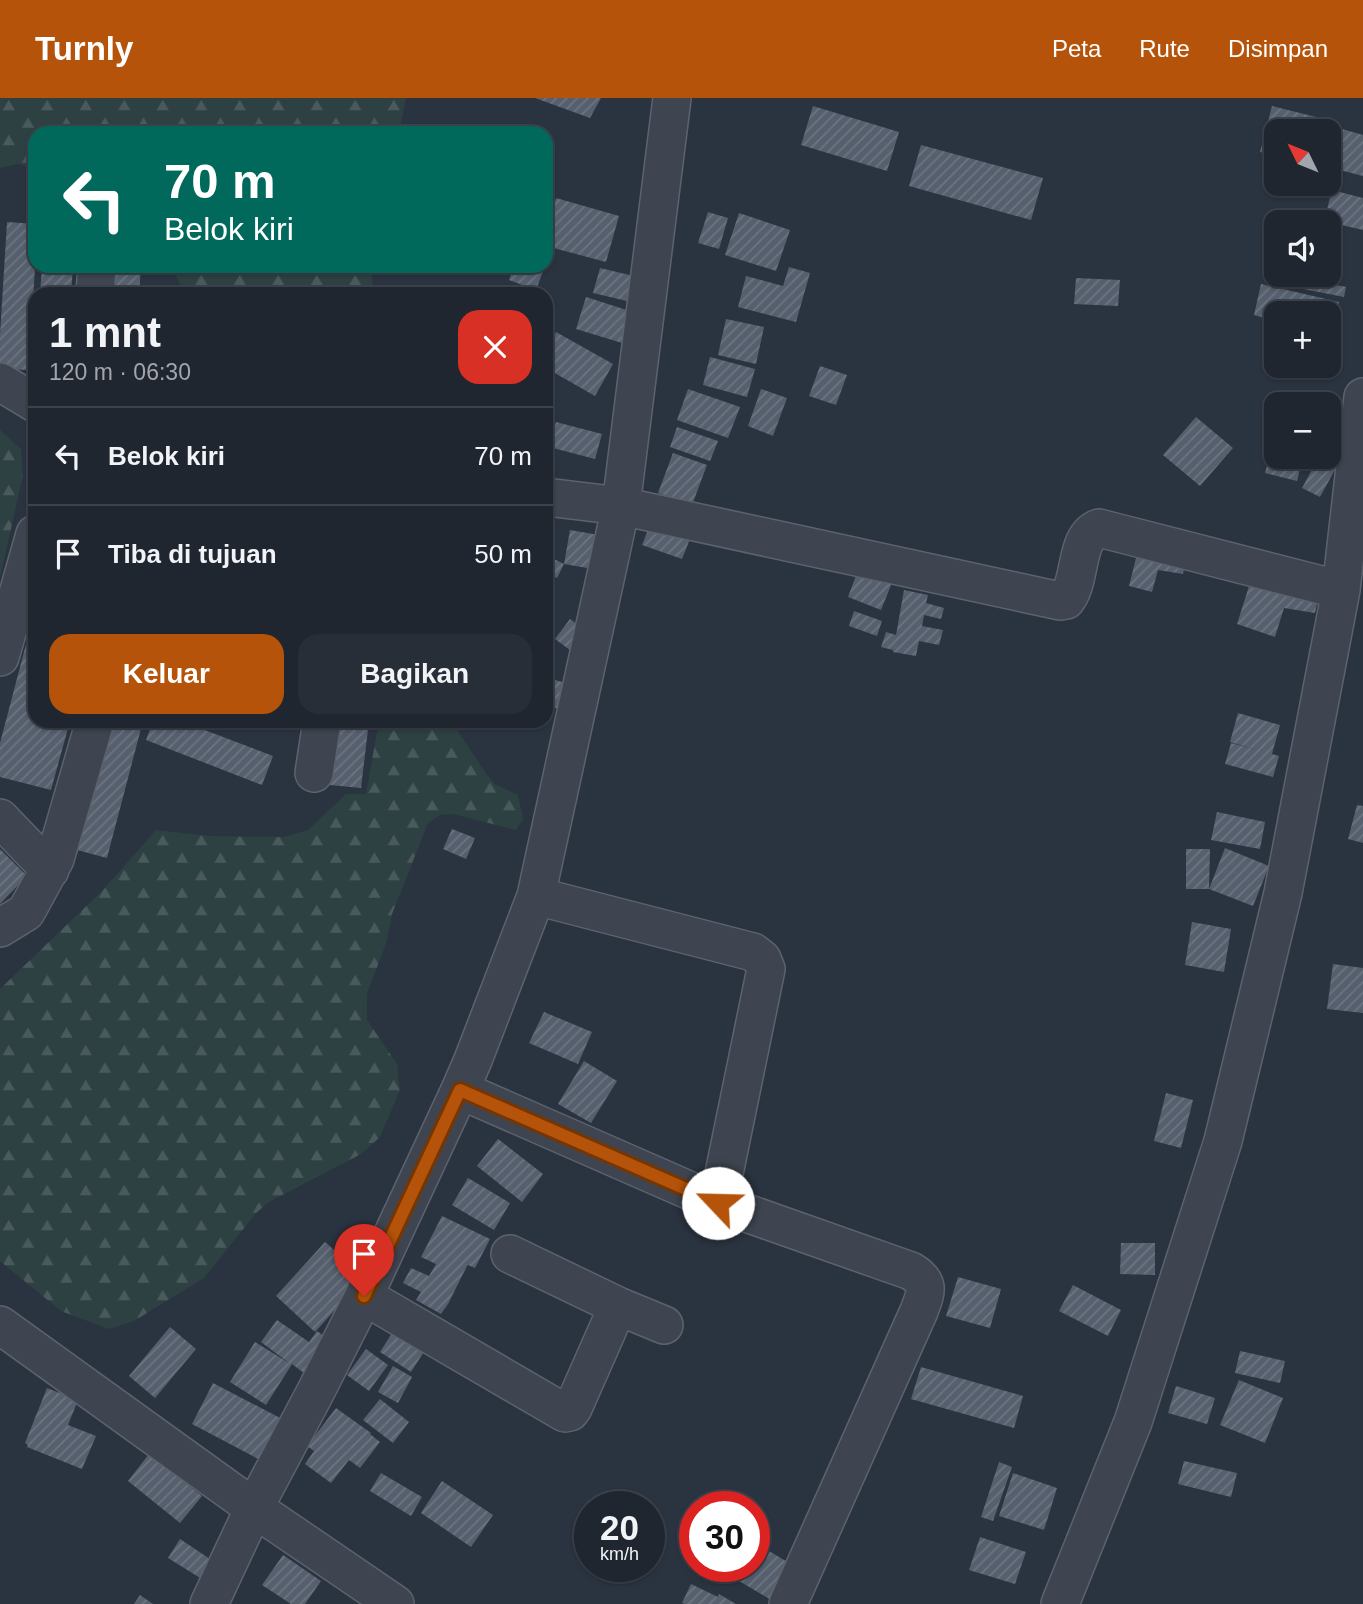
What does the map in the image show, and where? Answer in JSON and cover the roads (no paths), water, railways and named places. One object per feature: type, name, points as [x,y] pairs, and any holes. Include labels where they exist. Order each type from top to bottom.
[{"type":"street","points":[[209,1604],[254,1508],[364,1296],[460,1090],[536,896],[621,506],[672,98]]},
{"type":"street","points":[[0,382],[28,399]]},
{"type":"street","points":[[1060,1604],[1133,1422],[1223,1141],[1283,893],[1341,590],[1363,397]]},
{"type":"street","points":[[553,497],[621,506],[1060,601],[1066,600],[1071,592],[1084,541],[1092,531],[1099,528],[1341,590]]},
{"type":"street","points":[[0,657],[28,559]]},
{"type":"street","points":[[0,928],[26,912],[50,870],[93,728]]},
{"type":"street","points":[[314,773],[321,728]]},
{"type":"street","points":[[0,818],[50,870]]},
{"type":"street","points":[[536,896],[752,952],[762,959],[766,968],[718,1203]]},
{"type":"street","points":[[460,1090],[718,1203],[911,1271],[922,1280],[926,1289],[919,1311],[788,1604]]},
{"type":"street","points":[[510,1254],[664,1325]]},
{"type":"street","points":[[364,1296],[565,1413],[573,1408],[618,1306]]},
{"type":"street","points":[[0,1325],[254,1508],[395,1604]]}]
